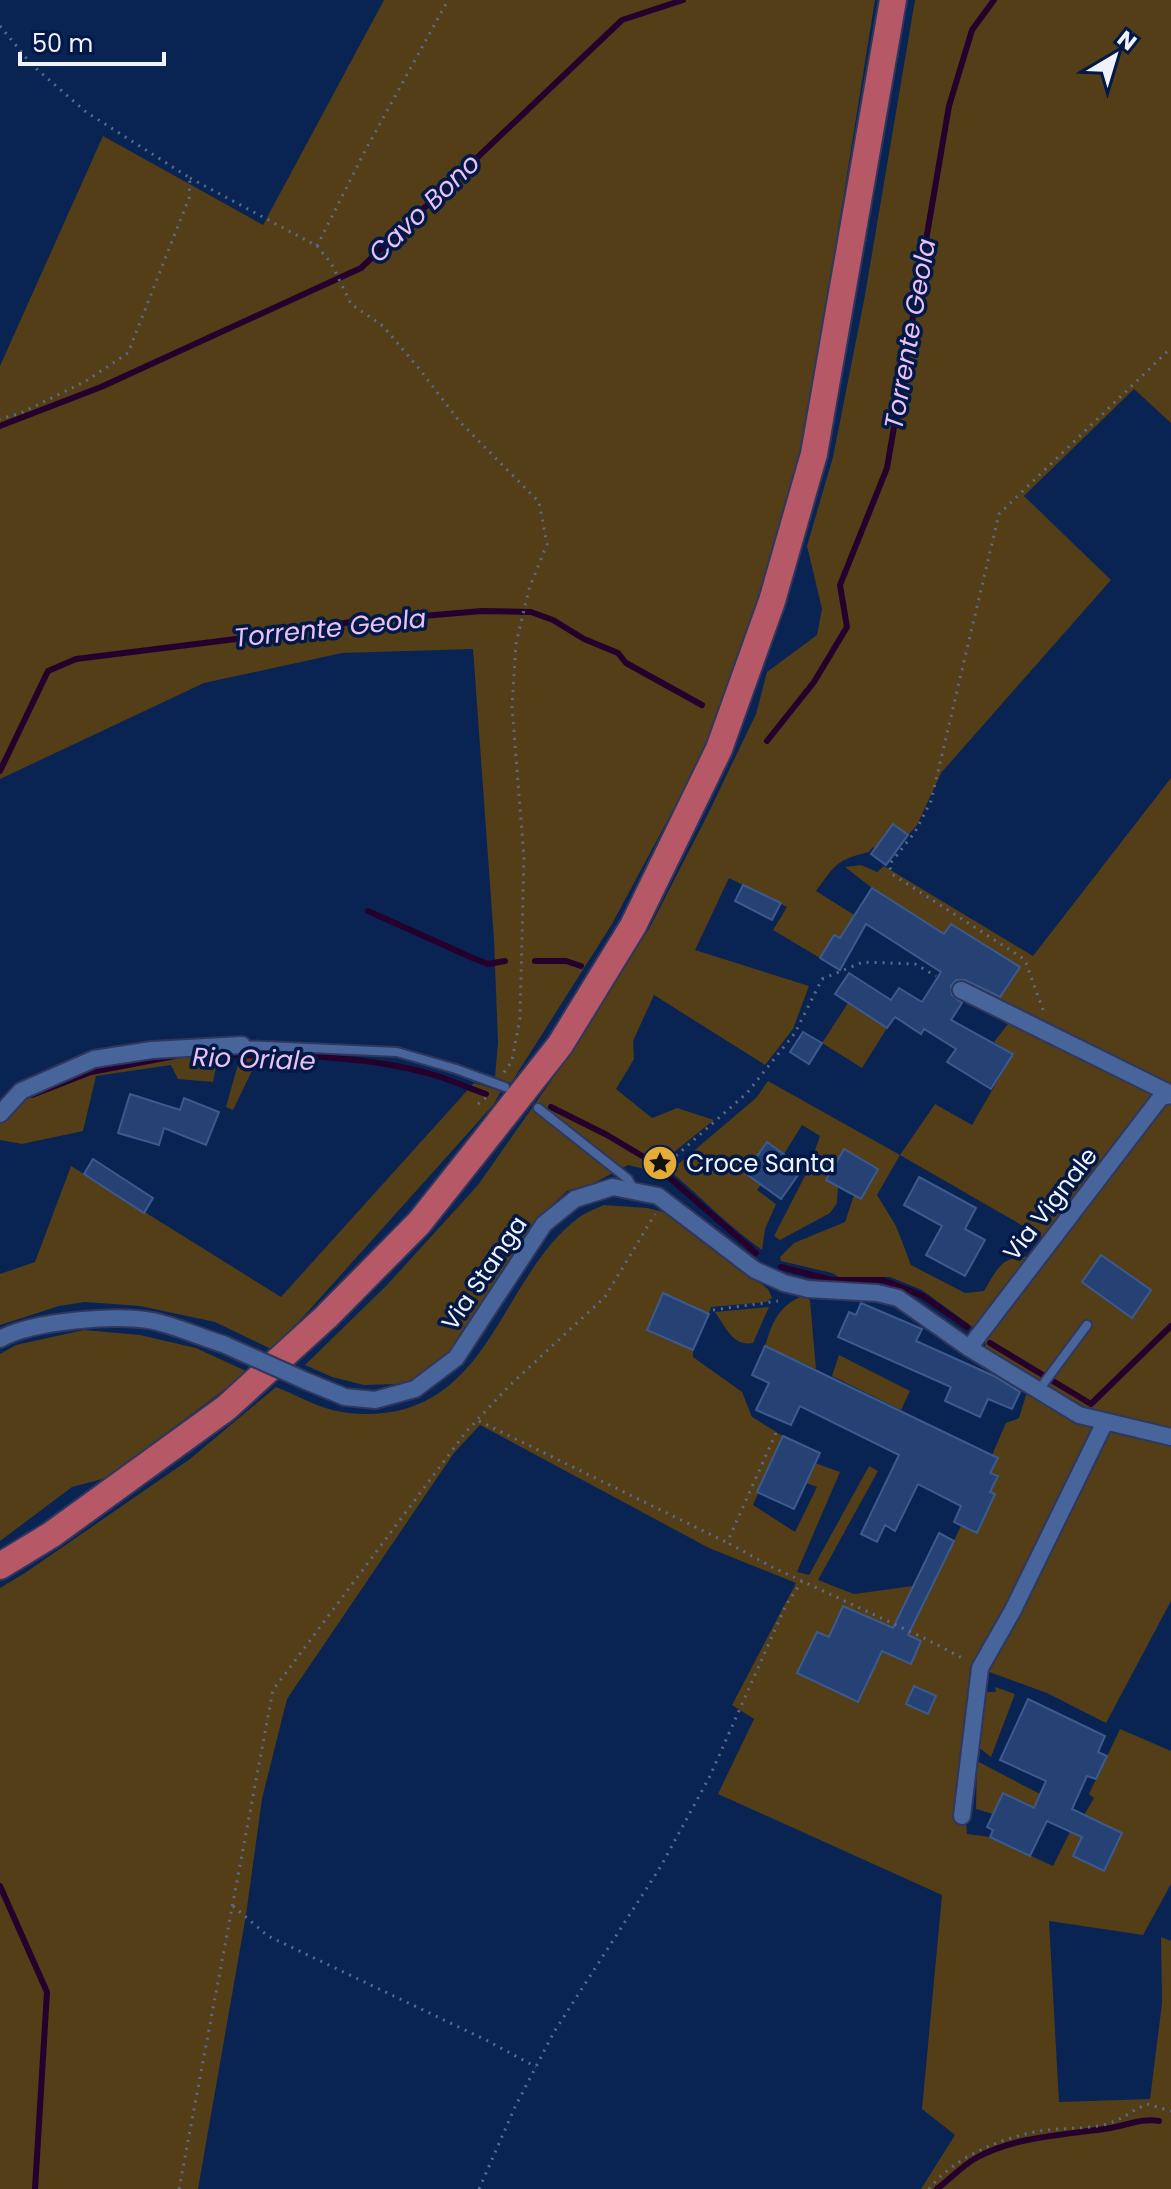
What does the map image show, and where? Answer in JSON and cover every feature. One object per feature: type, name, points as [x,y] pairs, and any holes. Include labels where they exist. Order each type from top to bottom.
[{"type":"highway","points":[[0,1566],[51,1535],[226,1408],[336,1307],[419,1223],[560,1045],[633,926],[719,749],[772,601],[814,454],[893,0]]},
{"type":"street","points":[[961,990],[1171,1094]]},
{"type":"street","points":[[0,1114],[21,1091],[94,1059],[152,1050],[242,1045]]},
{"type":"street","name":"Via Vignale","points":[[969,1348],[1161,1097],[1171,1094]]},
{"type":"street","name":"Via Stanga","points":[[0,1339],[12,1332],[84,1320],[151,1321],[223,1344],[345,1397],[375,1400],[415,1389],[456,1358],[544,1224],[575,1199],[613,1187],[658,1196],[755,1270],[784,1283],[808,1289],[877,1293],[898,1298],[969,1348],[1044,1383],[1079,1415],[1171,1437]]},
{"type":"street","points":[[962,1816],[980,1668],[1013,1610],[1105,1422]]},
{"type":"lane","points":[[242,1045],[397,1052],[500,1086]]},
{"type":"lane","points":[[538,1108],[628,1179],[635,1192]]},
{"type":"lane","points":[[1044,1383],[1087,1325]]},
{"type":"path","points":[[317,246],[448,0]]},
{"type":"path","points":[[0,26],[32,65],[86,112],[190,178],[317,246],[333,267],[351,304],[383,326],[459,421],[539,502],[547,544],[529,589],[516,644],[512,707],[524,857],[520,1018],[512,1061],[500,1086]]},
{"type":"path","points":[[0,419],[21,413],[86,381],[128,353],[189,198],[190,178]]},
{"type":"path","points":[[1053,1036],[1021,957],[892,874],[889,865],[915,832],[931,801],[999,514],[1171,348]]},
{"type":"path","points":[[657,1162],[661,1169],[747,1093],[795,1033],[822,979],[863,962],[915,964],[936,976]]},
{"type":"path","points":[[179,2189],[273,1690],[477,1421],[509,1386],[605,1297],[663,1200]]},
{"type":"path","points":[[713,1310],[782,1300]]},
{"type":"path","points":[[477,1421],[980,1668]]},
{"type":"path","points":[[730,1544],[730,1536],[776,1433]]},
{"type":"path","points":[[479,2189],[554,2032],[661,1866],[710,1776],[786,1605],[802,1581]]},
{"type":"path","points":[[232,1906],[268,1936],[536,2067]]},
{"type":"path","points":[[929,2189],[983,2148],[1032,2132],[1117,2122],[1147,2104],[1171,2111]]},
{"type":"shaded area","points":[[384,0],[875,0],[803,449],[765,591],[709,743],[612,924],[511,1083],[495,1077],[498,1043],[494,940],[473,649],[342,653],[204,683],[0,779],[0,366],[103,136],[263,225]]},
{"type":"shaded area","points":[[915,0],[1171,0],[1171,423],[1134,389],[1024,496],[1111,580],[941,773],[917,825],[908,835],[893,824],[875,848],[843,861],[828,875],[816,891],[856,916],[842,940],[833,935],[820,958],[773,930],[787,907],[729,878],[695,950],[809,986],[793,1029],[765,1065],[654,995],[633,1041],[634,1059],[616,1089],[652,1118],[677,1108],[714,1120],[669,1156],[659,1153],[649,1170],[628,1165],[594,1183],[567,1191],[546,1211],[451,1355],[417,1379],[399,1384],[364,1385],[332,1377],[305,1365],[387,1285],[478,1185],[581,1038],[650,927],[756,714],[767,672],[817,635],[822,609],[807,546],[833,457],[865,295]]},
{"type":"shaded area","points":[[1171,778],[1171,1087],[999,999],[1019,967],[952,924],[944,934],[845,867],[861,865],[877,872],[884,866],[1033,956]]},
{"type":"shaded area","points":[[848,1003],[887,1028],[862,1068],[822,1043]]},
{"type":"shaded area","points":[[1011,1020],[1154,1091],[1154,1099],[1049,1241],[900,1155],[935,1104],[972,1125],[1013,1054],[994,1042]]},
{"type":"shaded area","points":[[242,1050],[262,1050],[233,1110],[226,1107]]},
{"type":"shaded area","points":[[219,1052],[213,1082],[178,1079],[171,1065],[96,1076],[83,1131],[22,1144],[0,1140],[0,1101],[6,1102],[93,1068],[131,1059]]},
{"type":"shaded area","points":[[768,1081],[900,1155],[877,1195],[896,1226],[911,1265],[965,1293],[984,1291],[1008,1260],[1034,1257],[978,1331],[922,1290],[890,1277],[839,1277],[781,1261],[780,1257],[794,1243],[845,1222],[854,1195],[861,1199],[878,1169],[843,1150],[827,1179],[838,1186],[837,1203],[830,1213],[780,1240],[774,1236],[808,1170],[820,1136],[802,1125],[784,1154],[766,1142],[745,1173],[761,1185],[757,1190],[776,1204],[765,1229],[762,1250],[670,1171],[756,1098]]},
{"type":"shaded area","points":[[474,1083],[501,1091],[494,1104],[271,1349],[215,1322],[140,1306],[85,1302],[59,1306],[0,1325],[0,1274],[35,1262],[71,1166],[281,1297]]},
{"type":"shaded area","points":[[1171,1102],[1171,1429],[1092,1411],[986,1351],[985,1340],[1164,1104]]},
{"type":"shaded area","points":[[604,1205],[663,1212],[768,1289],[772,1298],[766,1302],[711,1307],[709,1314],[663,1294],[647,1330],[693,1350],[693,1357],[742,1392],[752,1417],[783,1436],[753,1505],[795,1532],[817,1487],[806,1483],[815,1463],[840,1472],[797,1572],[809,1575],[869,1466],[878,1471],[818,1580],[854,1594],[913,1586],[900,1613],[915,1620],[961,1526],[977,1533],[995,1495],[990,1492],[997,1476],[990,1473],[997,1458],[992,1455],[1006,1423],[1019,1418],[1027,1392],[1099,1428],[1011,1610],[972,1669],[955,1819],[966,1823],[967,1834],[990,1837],[1053,1866],[1070,1832],[1100,1846],[1104,1870],[1122,1833],[1084,1815],[1094,1798],[1089,1794],[1120,1729],[1171,1751],[1171,1884],[1143,1935],[1049,1921],[1059,2102],[1150,2099],[1162,2003],[1161,1937],[1171,1941],[1171,2189],[921,2189],[955,2135],[922,2109],[942,1895],[718,1794],[754,1719],[732,1705],[796,1583],[709,1548],[480,1425],[454,1453],[287,1699],[262,1799],[246,1915],[198,2189],[0,2189],[0,1588],[190,1459],[276,1387],[325,1408],[360,1414],[405,1409],[435,1396],[460,1376],[480,1351],[553,1241],[580,1217]]},
{"type":"shaded area","points":[[802,1296],[810,1300],[816,1369],[765,1346],[778,1316]]},
{"type":"shaded area","points":[[769,1307],[753,1343],[735,1339],[715,1312]]},
{"type":"shaded area","points":[[84,1330],[140,1335],[196,1348],[248,1372],[106,1478],[72,1487],[0,1541],[0,1354],[16,1345]]},
{"type":"shaded area","points":[[839,1355],[910,1391],[901,1410],[832,1376]]},
{"type":"shaded area","points":[[1103,1430],[1171,1441],[1171,1601],[1106,1723],[1047,1693],[981,1669]]},
{"type":"shaded area","points":[[995,1687],[1015,1694],[991,1757],[977,1746],[983,1692],[996,1692]]},
{"type":"shaded area","points":[[977,1761],[1040,1794],[1034,1808],[1004,1793],[993,1814],[976,1809]]},
{"type":"building","points":[[893,824],[908,835],[886,865],[871,854]]},
{"type":"building","points":[[743,885],[781,903],[772,920],[735,901]]},
{"type":"building","points":[[872,888],[944,934],[951,924],[1020,967],[1000,997],[965,980],[956,980],[951,986],[952,995],[962,1003],[951,1020],[1013,1054],[991,1089],[947,1062],[956,1049],[924,1029],[921,1034],[895,1017],[887,1028],[835,994],[849,973],[891,1000],[899,988],[922,1002],[941,972],[866,924],[840,970],[820,958],[834,935],[840,938]]},
{"type":"building","points":[[803,1032],[822,1043],[809,1064],[790,1052]]},
{"type":"building","points":[[130,1094],[180,1110],[184,1098],[219,1112],[206,1145],[164,1128],[159,1145],[118,1133]]},
{"type":"building","points":[[767,1142],[803,1168],[781,1199],[745,1173]]},
{"type":"building","points":[[844,1149],[878,1169],[861,1199],[826,1180]]},
{"type":"building","points":[[93,1159],[153,1198],[144,1213],[84,1174]]},
{"type":"building","points":[[919,1177],[976,1208],[965,1229],[985,1240],[965,1276],[926,1255],[942,1226],[904,1205]]},
{"type":"building","points":[[1101,1255],[1151,1290],[1132,1318],[1082,1282]]},
{"type":"building","points":[[663,1293],[709,1314],[693,1350],[647,1330]]},
{"type":"building","points":[[861,1303],[922,1329],[916,1341],[994,1376],[1020,1392],[1012,1409],[988,1399],[980,1417],[945,1401],[951,1387],[838,1337],[849,1312],[856,1315]]},
{"type":"building","points":[[765,1346],[998,1458],[990,1473],[998,1476],[990,1492],[995,1494],[977,1533],[954,1522],[961,1506],[918,1484],[895,1531],[885,1525],[877,1542],[861,1534],[899,1455],[800,1406],[791,1425],[756,1410],[769,1383],[752,1375]]},
{"type":"building","points":[[783,1436],[820,1453],[794,1509],[757,1492]]},
{"type":"building","points":[[939,1533],[954,1541],[908,1635],[921,1641],[911,1664],[882,1651],[858,1702],[797,1673],[817,1632],[829,1637],[843,1606],[893,1628]]},
{"type":"building","points":[[914,1686],[936,1696],[928,1714],[906,1704]]},
{"type":"building","points":[[1028,1699],[1105,1736],[1098,1752],[1107,1756],[1096,1779],[1087,1776],[1072,1809],[1122,1833],[1104,1871],[1073,1856],[1082,1837],[1047,1821],[1030,1856],[990,1837],[993,1830],[987,1827],[1003,1793],[1034,1808],[1046,1781],[1000,1760]]},
{"type":"waterway","name":"Cavo Bono","points":[[0,426],[101,387],[361,268],[622,20],[683,0]]},
{"type":"waterway","name":"Torrente Geola","points":[[767,741],[814,682],[847,627],[840,585],[887,468],[949,106],[972,30],[994,0]]},
{"type":"waterway","name":"Torrente Geola","points":[[0,771],[48,671],[76,659],[351,622],[482,611],[531,612],[618,653],[626,663],[702,705]]},
{"type":"waterway","points":[[368,911],[488,964],[505,961]]},
{"type":"waterway","points":[[535,961],[566,961],[581,966]]},
{"type":"waterway","name":"Rio Oriale","points":[[194,1055],[315,1057],[375,1062],[434,1075],[486,1094]]},
{"type":"waterway","name":"Rio Oriale","points":[[32,1095],[91,1072],[175,1056]]},
{"type":"waterway","name":"Rio Oriale","points":[[551,1107],[649,1160],[756,1253]]},
{"type":"waterway","name":"Rio Oriale","points":[[781,1267],[832,1280],[883,1280],[923,1296],[967,1327]]},
{"type":"waterway","name":"Rio Oriale","points":[[990,1343],[1091,1404],[1171,1326]]},
{"type":"waterway","name":"Torrente Geola","points":[[0,1886],[47,1992],[35,2189]]},
{"type":"waterway","points":[[937,2189],[971,2161],[1007,2145],[1140,2121],[1159,2121]]},
{"type":"place","name":"Croce Santa","points":[[660,1163]]}]
